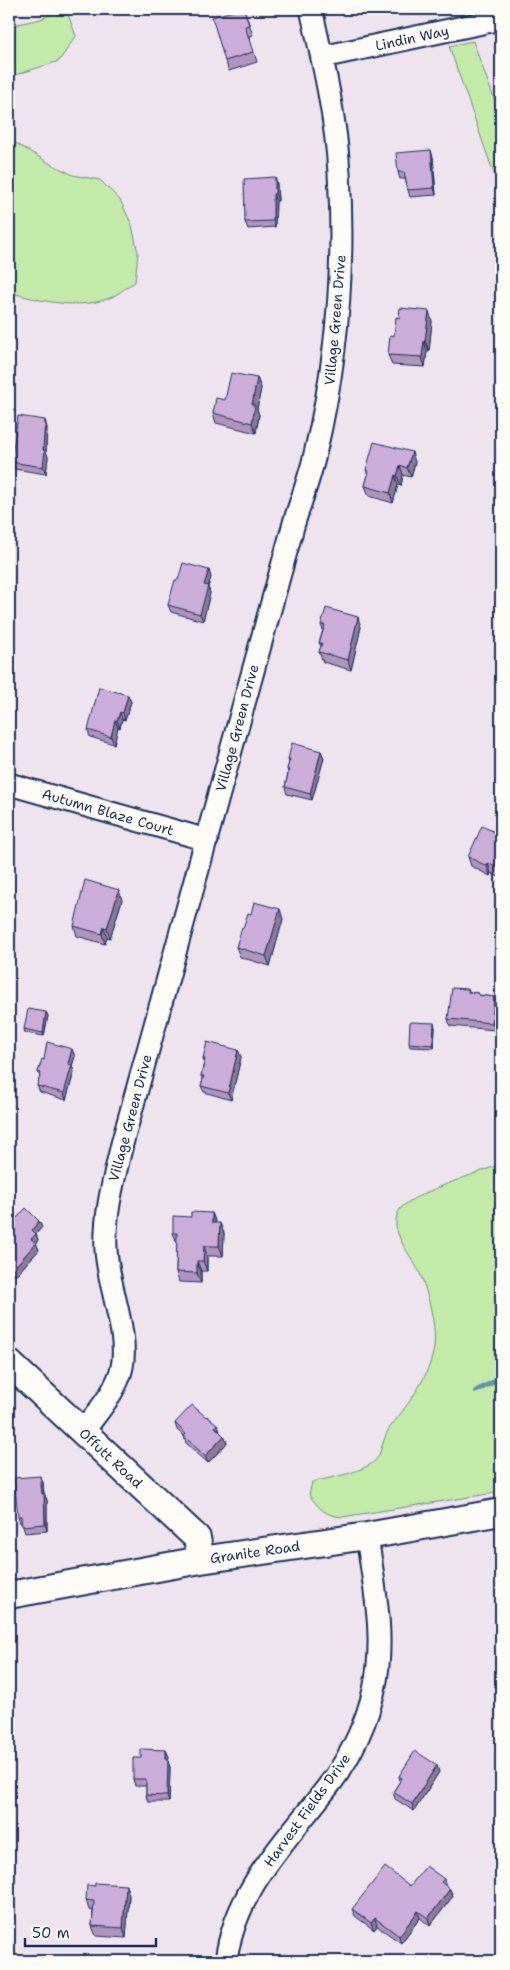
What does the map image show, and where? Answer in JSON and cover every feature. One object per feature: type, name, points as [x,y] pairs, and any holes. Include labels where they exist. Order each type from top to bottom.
[{"type":"street","name":"Village Green Drive","points":[[83,1432],[110,1394],[122,1368],[122,1335],[110,1283],[106,1249],[107,1217],[112,1185],[294,522],[315,456],[331,378],[340,292],[339,172],[322,57],[311,9]]},
{"type":"street","name":"Lindin Way","points":[[322,57],[501,19]]},
{"type":"street","name":"Autumn Blaze Court","points":[[9,784],[207,840]]},
{"type":"street","name":"Offutt Road","points":[[9,1363],[197,1538],[201,1560]]},
{"type":"street","name":"Granite Road","points":[[9,1595],[201,1560],[368,1536],[501,1512]]},
{"type":"street","name":"Harvest Fields Drive","points":[[226,1961],[237,1917],[270,1858],[333,1779],[352,1749],[374,1692],[380,1632],[368,1536]]},
{"type":"green space","points":[[66,9],[76,36],[59,61],[9,77],[9,26],[41,19]]},
{"type":"green space","points":[[473,41],[501,118],[501,194],[449,46]]},
{"type":"green space","points":[[9,139],[73,175],[100,180],[120,200],[132,225],[138,253],[135,282],[112,297],[87,303],[60,303],[34,299],[9,292]]},
{"type":"green space","points":[[501,1164],[501,1492],[342,1517],[327,1513],[309,1495],[312,1482],[348,1474],[366,1467],[378,1457],[389,1429],[418,1389],[432,1358],[435,1339],[429,1301],[421,1276],[398,1234],[397,1216],[401,1208],[418,1196]]},
{"type":"building","points":[[244,9],[249,25],[245,26],[253,52],[225,61],[212,17]]},
{"type":"building","points":[[431,150],[434,188],[408,190],[404,172],[398,172],[396,153]]},
{"type":"building","points":[[275,177],[273,221],[245,222],[244,179]]},
{"type":"building","points":[[400,308],[429,311],[422,357],[388,355],[390,335],[394,336],[396,317],[399,318]]},
{"type":"building","points":[[231,373],[257,378],[252,405],[255,405],[252,423],[213,413],[216,398],[225,400]]},
{"type":"building","points":[[18,416],[45,420],[43,467],[11,462]]},
{"type":"building","points":[[374,442],[412,452],[407,468],[400,465],[390,493],[365,486],[369,471],[366,470]]},
{"type":"building","points":[[183,563],[209,570],[204,585],[208,586],[200,614],[168,605],[175,580],[178,580]]},
{"type":"building","points":[[326,608],[358,617],[348,660],[319,652],[322,643],[319,643],[325,625],[321,625]]},
{"type":"building","points":[[99,687],[128,695],[123,713],[120,712],[117,721],[115,720],[111,737],[88,730]]},
{"type":"building","points":[[292,743],[321,751],[310,794],[285,787]]},
{"type":"building","points":[[482,826],[501,835],[501,870],[488,863],[487,866],[468,857]]},
{"type":"building","points":[[85,880],[119,890],[107,928],[104,927],[102,934],[74,926]]},
{"type":"building","points":[[254,902],[280,909],[266,956],[236,947],[242,927],[248,913],[251,914]]},
{"type":"building","points":[[452,988],[468,989],[468,992],[494,997],[492,1023],[448,1019]]},
{"type":"building","points":[[28,1009],[46,1012],[43,1033],[24,1029]]},
{"type":"building","points":[[410,1022],[434,1023],[433,1045],[409,1043]]},
{"type":"building","points":[[47,1042],[72,1049],[68,1064],[72,1065],[64,1093],[37,1086],[41,1073],[38,1072],[42,1059],[44,1060]]},
{"type":"building","points":[[207,1042],[238,1050],[228,1093],[201,1086],[204,1076],[201,1076],[205,1059],[203,1058]]},
{"type":"building","points":[[26,1208],[39,1221],[32,1230],[36,1234],[31,1239],[36,1243],[13,1269],[9,1265],[9,1221],[14,1215],[17,1218]]},
{"type":"building","points":[[191,1212],[212,1213],[212,1223],[220,1223],[219,1246],[204,1246],[203,1261],[197,1261],[197,1273],[176,1272],[177,1233],[173,1233],[173,1216],[191,1217]]},
{"type":"building","points":[[192,1405],[217,1424],[215,1427],[224,1436],[205,1456],[184,1436],[186,1434],[175,1423]]},
{"type":"building","points":[[40,1476],[42,1494],[44,1493],[45,1524],[22,1526],[21,1516],[18,1516],[14,1478]]},
{"type":"building","points":[[141,1749],[166,1750],[166,1760],[168,1760],[167,1796],[146,1795],[146,1779],[133,1779],[133,1758],[141,1758]]},
{"type":"building","points":[[415,1751],[437,1765],[412,1804],[393,1792],[402,1778],[399,1776]]},
{"type":"building","points":[[426,1866],[444,1879],[441,1882],[450,1889],[428,1918],[418,1911],[399,1936],[375,1918],[371,1923],[352,1909],[385,1867],[410,1886]]},
{"type":"building","points":[[95,1883],[126,1885],[123,1928],[92,1926],[94,1901],[86,1900],[87,1885],[95,1886]]},
{"type":"waterway","points":[[476,1391],[501,1378]]}]
